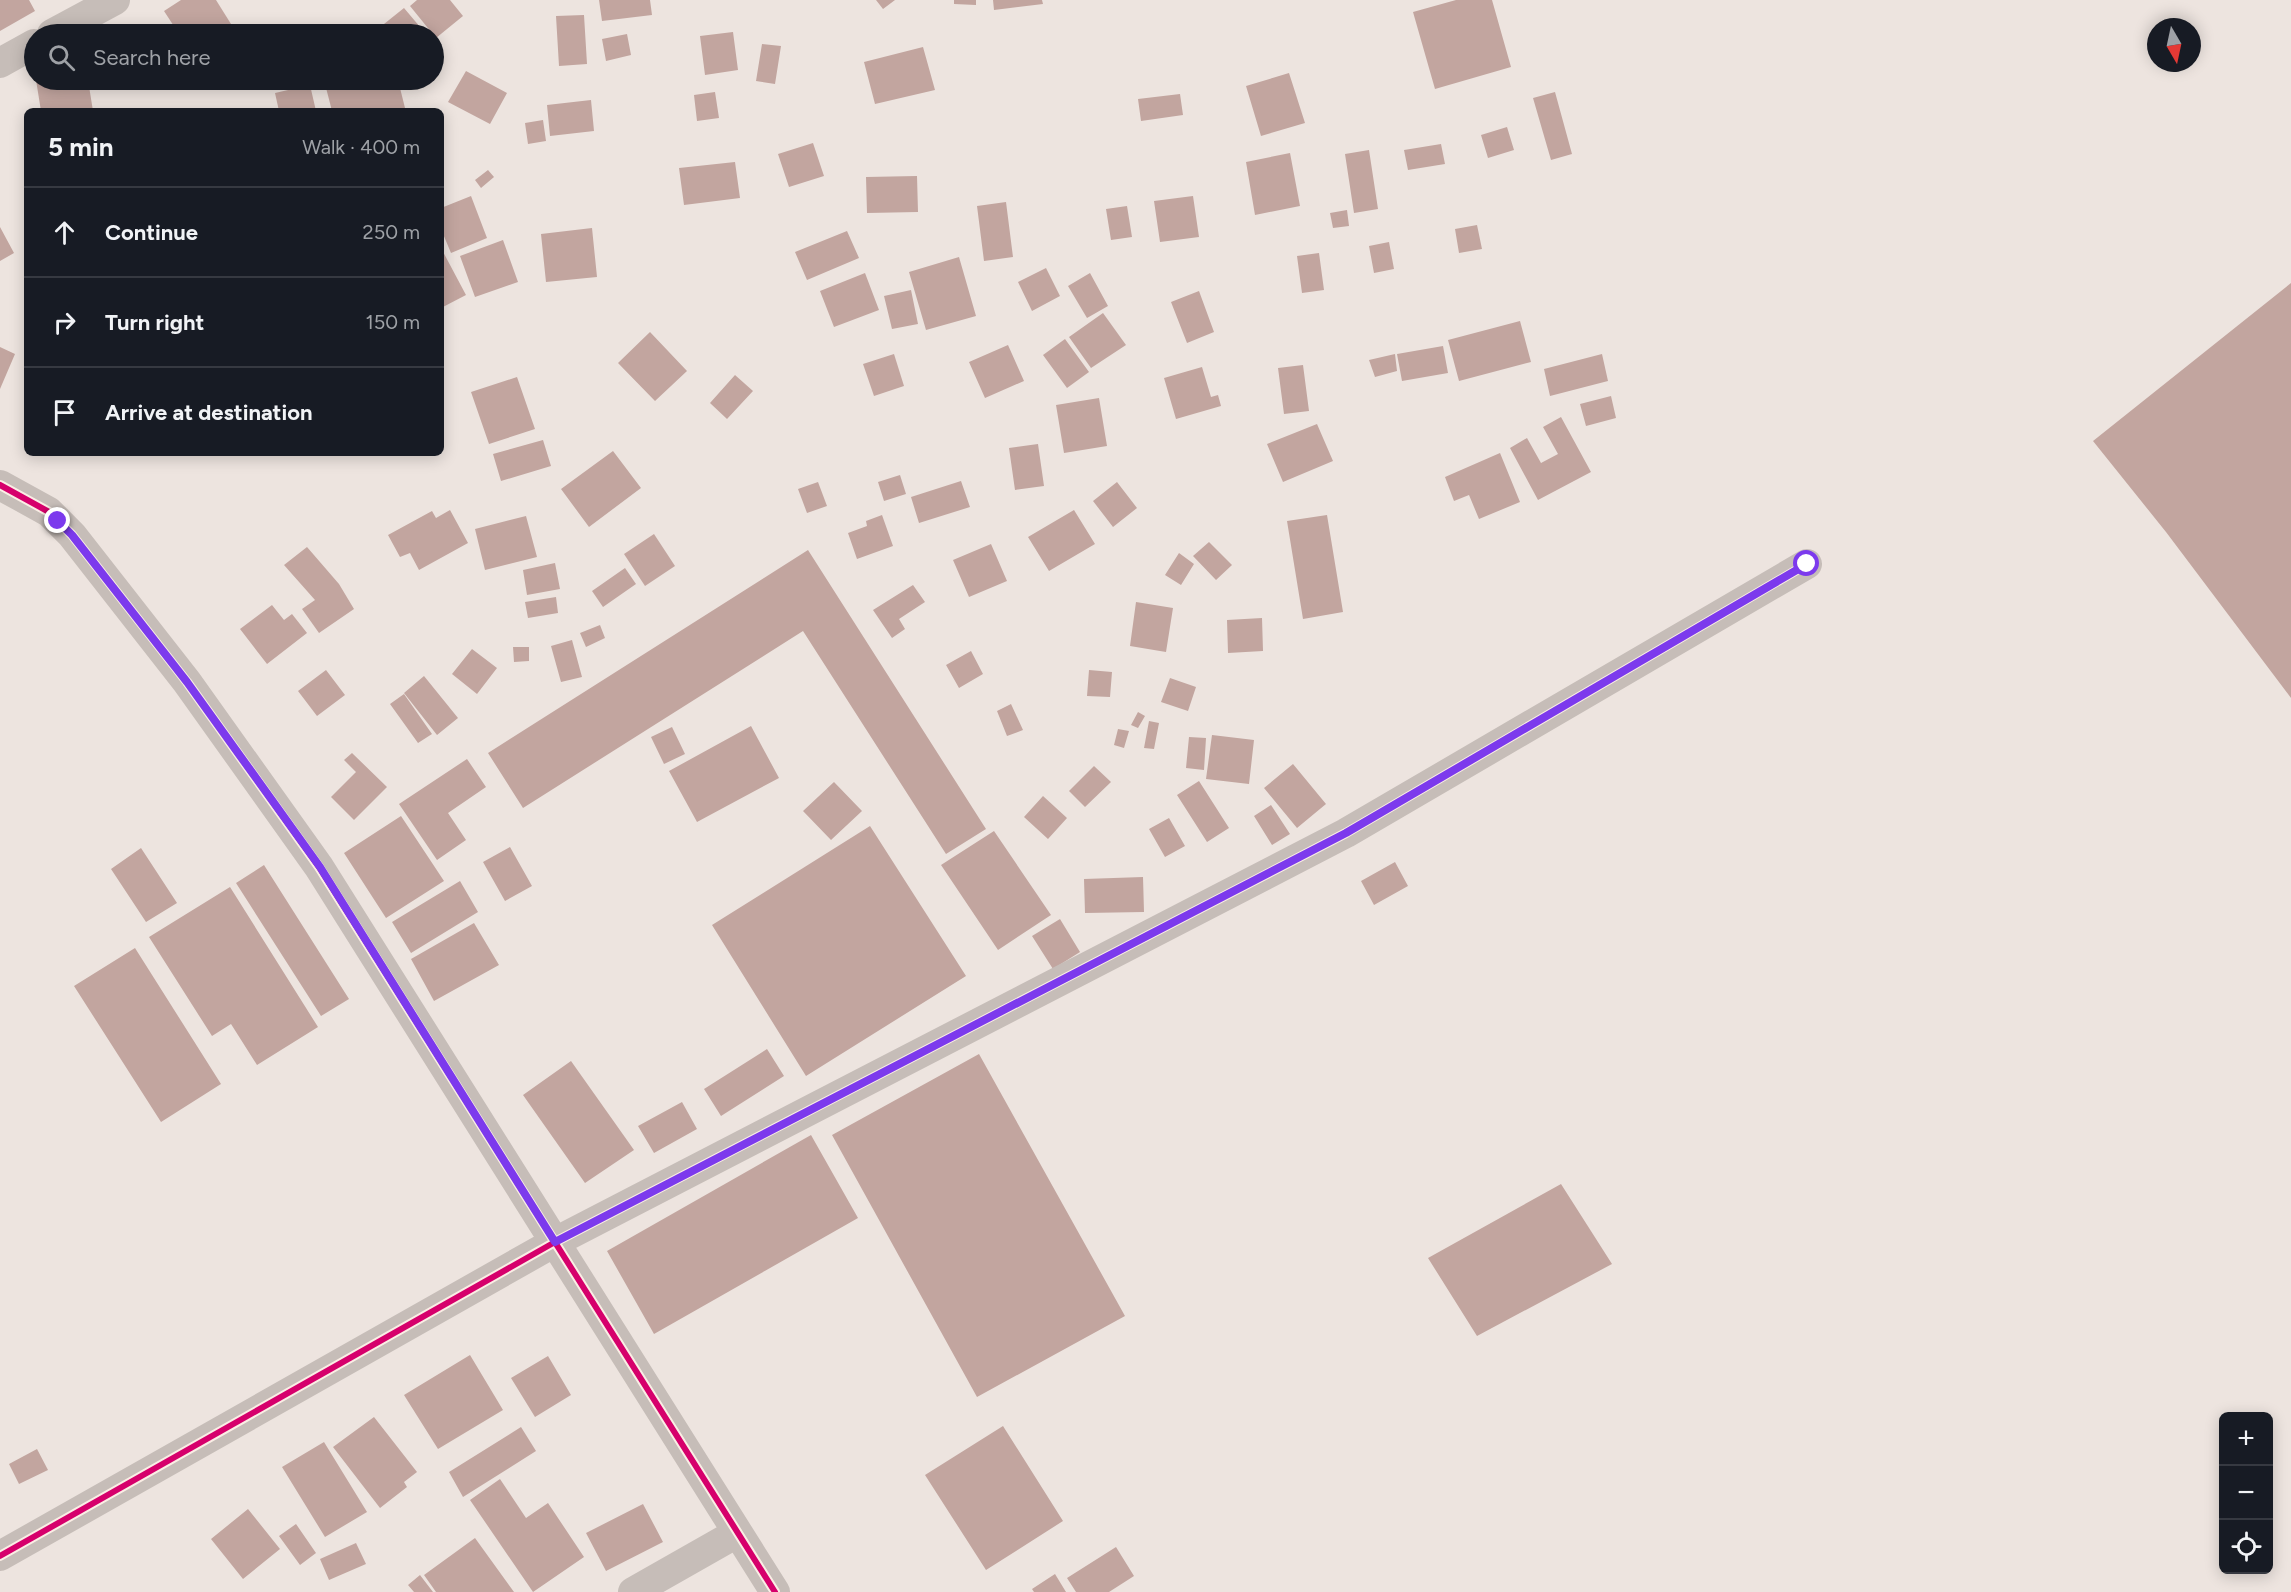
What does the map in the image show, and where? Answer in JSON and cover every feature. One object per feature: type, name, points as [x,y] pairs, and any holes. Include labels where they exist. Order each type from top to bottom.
[{"type":"street","points":[[71,24],[115,0]]},
{"type":"street","points":[[0,63],[24,50]]},
{"type":"street","points":[[0,484],[38,505],[67,528],[187,682],[320,867],[775,1592]]},
{"type":"street","points":[[0,1556],[555,1242],[1346,833],[1807,564]]},
{"type":"street","points":[[633,1592],[737,1533]]},
{"type":"building","points":[[0,0],[29,0],[35,11],[0,31]]},
{"type":"building","points":[[181,0],[216,0],[231,24],[172,24],[164,11]]},
{"type":"building","points":[[417,0],[450,0],[463,16],[444,31],[444,24],[425,24],[410,6]]},
{"type":"building","points":[[599,0],[650,0],[652,15],[602,21]]},
{"type":"building","points":[[876,0],[895,0],[883,9]]},
{"type":"building","points":[[954,0],[976,0],[976,5],[954,4]]},
{"type":"building","points":[[993,0],[1042,0],[1043,4],[994,10]]},
{"type":"building","points":[[1456,0],[1492,0],[1511,67],[1435,89],[1413,12]]},
{"type":"building","points":[[404,8],[418,24],[384,24]]},
{"type":"building","points":[[584,15],[587,64],[559,66],[556,16]]},
{"type":"building","points":[[733,32],[738,70],[705,75],[700,36]]},
{"type":"building","points":[[627,34],[631,55],[606,61],[602,39]]},
{"type":"building","points":[[762,44],[781,46],[775,84],[756,81]]},
{"type":"building","points":[[923,47],[935,90],[875,104],[864,62]]},
{"type":"building","points":[[466,71],[507,93],[490,124],[448,102]]},
{"type":"building","points":[[1289,73],[1305,123],[1261,136],[1246,86]]},
{"type":"building","points":[[38,90],[90,90],[93,108],[41,108]]},
{"type":"building","points":[[288,90],[311,90],[315,108],[278,108],[275,93]]},
{"type":"building","points":[[327,90],[400,90],[405,108],[331,108]]},
{"type":"building","points":[[715,92],[719,118],[697,121],[694,95]]},
{"type":"building","points":[[1555,92],[1572,154],[1551,160],[1533,98]]},
{"type":"building","points":[[1180,94],[1183,115],[1141,121],[1138,99]]},
{"type":"building","points":[[591,100],[594,131],[550,136],[547,105]]},
{"type":"building","points":[[543,120],[546,141],[528,144],[525,123]]},
{"type":"building","points":[[1507,127],[1514,150],[1488,158],[1481,135]]},
{"type":"building","points":[[813,143],[824,176],[789,187],[778,154]]},
{"type":"building","points":[[1441,144],[1445,164],[1408,170],[1404,150]]},
{"type":"building","points":[[1369,150],[1378,209],[1354,213],[1345,154]]},
{"type":"building","points":[[1290,153],[1300,206],[1255,215],[1246,162]]},
{"type":"building","points":[[735,162],[740,198],[684,205],[679,168]]},
{"type":"building","points":[[488,170],[494,177],[481,188],[475,180]]},
{"type":"building","points":[[917,176],[918,212],[867,213],[866,177]]},
{"type":"building","points":[[471,196],[487,238],[451,253],[444,236],[444,207]]},
{"type":"building","points":[[1193,196],[1199,237],[1160,242],[1154,201]]},
{"type":"building","points":[[1006,202],[1013,257],[984,261],[977,206]]},
{"type":"building","points":[[1127,206],[1132,237],[1111,240],[1106,209]]},
{"type":"building","points":[[1347,210],[1349,226],[1333,228],[1330,213]]},
{"type":"building","points":[[1477,225],[1482,249],[1459,253],[1455,229]]},
{"type":"building","points":[[0,227],[14,253],[0,261]]},
{"type":"building","points":[[592,228],[597,277],[546,282],[541,234]]},
{"type":"building","points":[[847,231],[859,258],[807,280],[795,252]]},
{"type":"building","points":[[503,240],[518,282],[475,297],[460,256]]},
{"type":"building","points":[[1389,242],[1394,269],[1374,273],[1369,246]]},
{"type":"building","points":[[1319,253],[1324,290],[1302,293],[1297,256]]},
{"type":"building","points":[[444,254],[466,295],[444,306]]},
{"type":"building","points":[[959,257],[976,316],[926,330],[909,272]]},
{"type":"building","points":[[1046,268],[1060,296],[1032,311],[1018,282]]},
{"type":"building","points":[[865,273],[879,310],[834,327],[820,291]]},
{"type":"building","points":[[1090,273],[1108,306],[1087,318],[1068,286]]},
{"type":"building","points":[[2291,283],[2291,698],[2166,532],[2093,441]]},
{"type":"building","points":[[911,290],[918,324],[892,329],[884,296]]},
{"type":"building","points":[[1199,291],[1214,332],[1187,343],[1171,302]]},
{"type":"building","points":[[1103,313],[1126,345],[1091,368],[1069,337]]},
{"type":"building","points":[[1520,321],[1531,362],[1459,381],[1448,340]]},
{"type":"building","points":[[650,332],[687,371],[655,401],[618,363]]},
{"type":"building","points":[[1065,339],[1089,372],[1067,388],[1043,355]]},
{"type":"building","points":[[1008,345],[1024,381],[985,398],[969,362]]},
{"type":"building","points":[[1443,346],[1448,373],[1402,381],[1397,354]]},
{"type":"building","points":[[0,347],[15,354],[0,389]]},
{"type":"building","points":[[894,354],[904,386],[874,396],[863,364]]},
{"type":"building","points":[[1395,354],[1397,371],[1375,377],[1369,360]]},
{"type":"building","points":[[1602,354],[1608,381],[1550,396],[1544,369]]},
{"type":"building","points":[[1303,365],[1309,411],[1284,414],[1278,368]]},
{"type":"building","points":[[1202,367],[1211,397],[1218,395],[1221,406],[1176,419],[1164,378]]},
{"type":"building","points":[[735,375],[753,391],[727,419],[710,403]]},
{"type":"building","points":[[517,377],[535,429],[489,444],[471,392]]},
{"type":"building","points":[[1611,396],[1616,418],[1586,426],[1580,404]]},
{"type":"building","points":[[1099,398],[1107,446],[1064,453],[1056,405]]},
{"type":"building","points":[[1561,417],[1591,472],[1538,500],[1510,448],[1527,438],[1541,463],[1558,454],[1543,427]]},
{"type":"building","points":[[1317,424],[1333,461],[1283,482],[1267,444]]},
{"type":"building","points":[[543,440],[551,466],[501,481],[493,454]]},
{"type":"building","points":[[1038,444],[1044,486],[1015,490],[1009,448]]},
{"type":"building","points":[[613,451],[641,488],[589,527],[561,489]]},
{"type":"building","points":[[1500,453],[1520,502],[1479,519],[1469,495],[1454,501],[1445,477]]},
{"type":"building","points":[[900,475],[906,494],[884,501],[878,482]]},
{"type":"building","points":[[961,481],[970,507],[919,523],[911,497]]},
{"type":"building","points":[[818,482],[827,506],[807,513],[798,489]]},
{"type":"building","points":[[1117,482],[1137,508],[1113,527],[1093,501]]},
{"type":"building","points":[[450,510],[468,543],[419,570],[410,553],[400,557],[388,535],[432,511],[436,518]]},
{"type":"building","points":[[1074,510],[1095,544],[1049,571],[1028,537]]},
{"type":"building","points":[[882,515],[893,546],[857,559],[848,533],[867,526],[866,521]]},
{"type":"building","points":[[1327,515],[1343,612],[1303,619],[1287,521]]},
{"type":"building","points":[[526,516],[537,557],[485,570],[475,529]]},
{"type":"building","points":[[654,534],[675,566],[645,586],[624,554]]},
{"type":"building","points":[[1209,542],[1232,565],[1216,580],[1193,556]]},
{"type":"building","points":[[991,544],[1007,581],[969,597],[953,560]]},
{"type":"building","points":[[307,547],[339,584],[354,609],[319,633],[302,609],[315,600],[284,565]]},
{"type":"building","points":[[808,550],[986,829],[946,854],[803,631],[523,808],[488,753]]},
{"type":"building","points":[[1179,553],[1194,564],[1181,585],[1165,575]]},
{"type":"building","points":[[555,563],[560,589],[527,595],[523,570]]},
{"type":"building","points":[[625,568],[636,584],[603,607],[592,591]]},
{"type":"building","points":[[913,585],[925,602],[899,619],[905,629],[892,638],[873,610]]},
{"type":"building","points":[[556,597],[558,613],[528,618],[525,602]]},
{"type":"building","points":[[1136,602],[1173,608],[1166,652],[1130,646]]},
{"type":"building","points":[[272,605],[284,620],[292,614],[307,633],[267,664],[240,629]]},
{"type":"building","points":[[1262,618],[1263,651],[1228,653],[1227,620]]},
{"type":"building","points":[[600,625],[605,638],[586,647],[580,633]]},
{"type":"building","points":[[572,640],[582,677],[561,682],[551,646]]},
{"type":"building","points":[[513,647],[529,647],[529,661],[514,662]]},
{"type":"building","points":[[472,649],[497,668],[477,694],[452,674]]},
{"type":"building","points":[[971,651],[983,674],[959,688],[946,665]]},
{"type":"building","points":[[326,670],[345,695],[317,716],[298,691]]},
{"type":"building","points":[[1089,670],[1112,672],[1110,697],[1087,696]]},
{"type":"building","points":[[424,676],[458,718],[437,735],[404,693]]},
{"type":"building","points":[[1170,678],[1196,687],[1188,711],[1161,702]]},
{"type":"building","points":[[404,694],[432,734],[418,743],[390,704]]},
{"type":"building","points":[[1011,704],[1023,730],[1007,736],[997,711]]},
{"type":"building","points":[[1138,712],[1145,716],[1138,728],[1131,725]]},
{"type":"building","points":[[1149,721],[1159,723],[1154,749],[1144,748]]},
{"type":"building","points":[[751,726],[779,778],[697,822],[669,771]]},
{"type":"building","points":[[672,727],[685,754],[664,764],[651,737]]},
{"type":"building","points":[[1118,729],[1129,731],[1124,748],[1114,745]]},
{"type":"building","points":[[1212,735],[1254,740],[1249,784],[1206,779]]},
{"type":"building","points":[[1189,737],[1206,738],[1204,770],[1186,768]]},
{"type":"building","points":[[352,753],[387,787],[354,820],[331,797],[356,772],[344,760]]},
{"type":"building","points":[[467,759],[486,787],[448,813],[466,840],[437,860],[399,804]]},
{"type":"building","points":[[1293,764],[1326,804],[1297,828],[1264,788]]},
{"type":"building","points":[[1094,766],[1111,782],[1085,807],[1069,791]]},
{"type":"building","points":[[1199,781],[1229,828],[1207,842],[1177,795]]},
{"type":"building","points":[[834,782],[862,811],[831,840],[803,811]]},
{"type":"building","points":[[1043,796],[1067,818],[1048,839],[1024,817]]},
{"type":"building","points":[[1271,805],[1290,834],[1272,845],[1254,816]]},
{"type":"building","points":[[401,816],[444,881],[386,918],[344,853]]},
{"type":"building","points":[[1169,818],[1185,846],[1165,857],[1149,829]]},
{"type":"building","points":[[870,826],[966,976],[806,1076],[712,925]]},
{"type":"building","points":[[994,831],[1051,915],[998,950],[941,865]]},
{"type":"building","points":[[510,847],[532,886],[505,901],[483,862]]},
{"type":"building","points":[[141,848],[177,903],[146,922],[111,869]]},
{"type":"building","points":[[1395,862],[1408,886],[1374,905],[1361,881]]},
{"type":"building","points":[[264,865],[349,999],[321,1016],[236,883]]},
{"type":"building","points":[[1143,877],[1144,912],[1085,913],[1084,879]]},
{"type":"building","points":[[460,881],[478,912],[411,953],[392,922]]},
{"type":"building","points":[[230,887],[318,1027],[257,1065],[231,1024],[212,1036],[149,937]]},
{"type":"building","points":[[1060,919],[1080,952],[1053,969],[1032,936]]},
{"type":"building","points":[[474,923],[499,965],[434,1001],[411,959]]},
{"type":"building","points":[[135,948],[221,1084],[161,1122],[74,986]]},
{"type":"building","points":[[767,1049],[784,1076],[721,1116],[704,1089]]},
{"type":"building","points":[[979,1054],[1125,1316],[977,1397],[832,1135]]},
{"type":"building","points":[[571,1061],[634,1150],[585,1183],[523,1095]]},
{"type":"building","points":[[682,1102],[697,1129],[654,1153],[638,1126]]},
{"type":"building","points":[[811,1135],[858,1218],[654,1334],[607,1251]]},
{"type":"building","points":[[1561,1184],[1612,1264],[1477,1336],[1428,1258]]},
{"type":"building","points":[[470,1355],[503,1410],[438,1449],[404,1395]]},
{"type":"building","points":[[548,1356],[571,1395],[535,1417],[511,1378]]},
{"type":"building","points":[[374,1417],[417,1472],[404,1482],[407,1487],[380,1508],[333,1447]]},
{"type":"building","points":[[1003,1426],[1063,1521],[986,1570],[925,1475]]},
{"type":"building","points":[[521,1427],[536,1451],[463,1497],[449,1472]]},
{"type":"building","points":[[324,1442],[367,1512],[325,1537],[282,1467]]},
{"type":"building","points":[[37,1449],[48,1470],[19,1484],[9,1464]]},
{"type":"building","points":[[500,1479],[526,1518],[548,1503],[584,1557],[533,1592],[470,1500]]},
{"type":"building","points":[[643,1504],[663,1542],[606,1571],[586,1533]]},
{"type":"building","points":[[248,1509],[280,1549],[243,1579],[211,1539]]},
{"type":"building","points":[[296,1524],[316,1553],[300,1565],[279,1536]]},
{"type":"building","points":[[475,1538],[514,1592],[436,1592],[424,1575]]},
{"type":"building","points":[[356,1543],[366,1564],[329,1580],[320,1559]]},
{"type":"building","points":[[1116,1547],[1134,1576],[1109,1592],[1076,1592],[1067,1578]]},
{"type":"building","points":[[1055,1574],[1066,1592],[1034,1592],[1032,1589]]},
{"type":"building","points":[[420,1575],[433,1592],[414,1592],[408,1585]]},
{"type":"cycle path","points":[[0,485],[49,512],[72,535],[187,682],[319,867],[775,1592]]},
{"type":"cycle path","points":[[0,1556],[555,1242],[1346,833],[1807,564]]},
{"type":"route","points":[[58,521],[67,528],[187,682],[320,867],[555,1242],[1346,833],[1807,564]]}]
